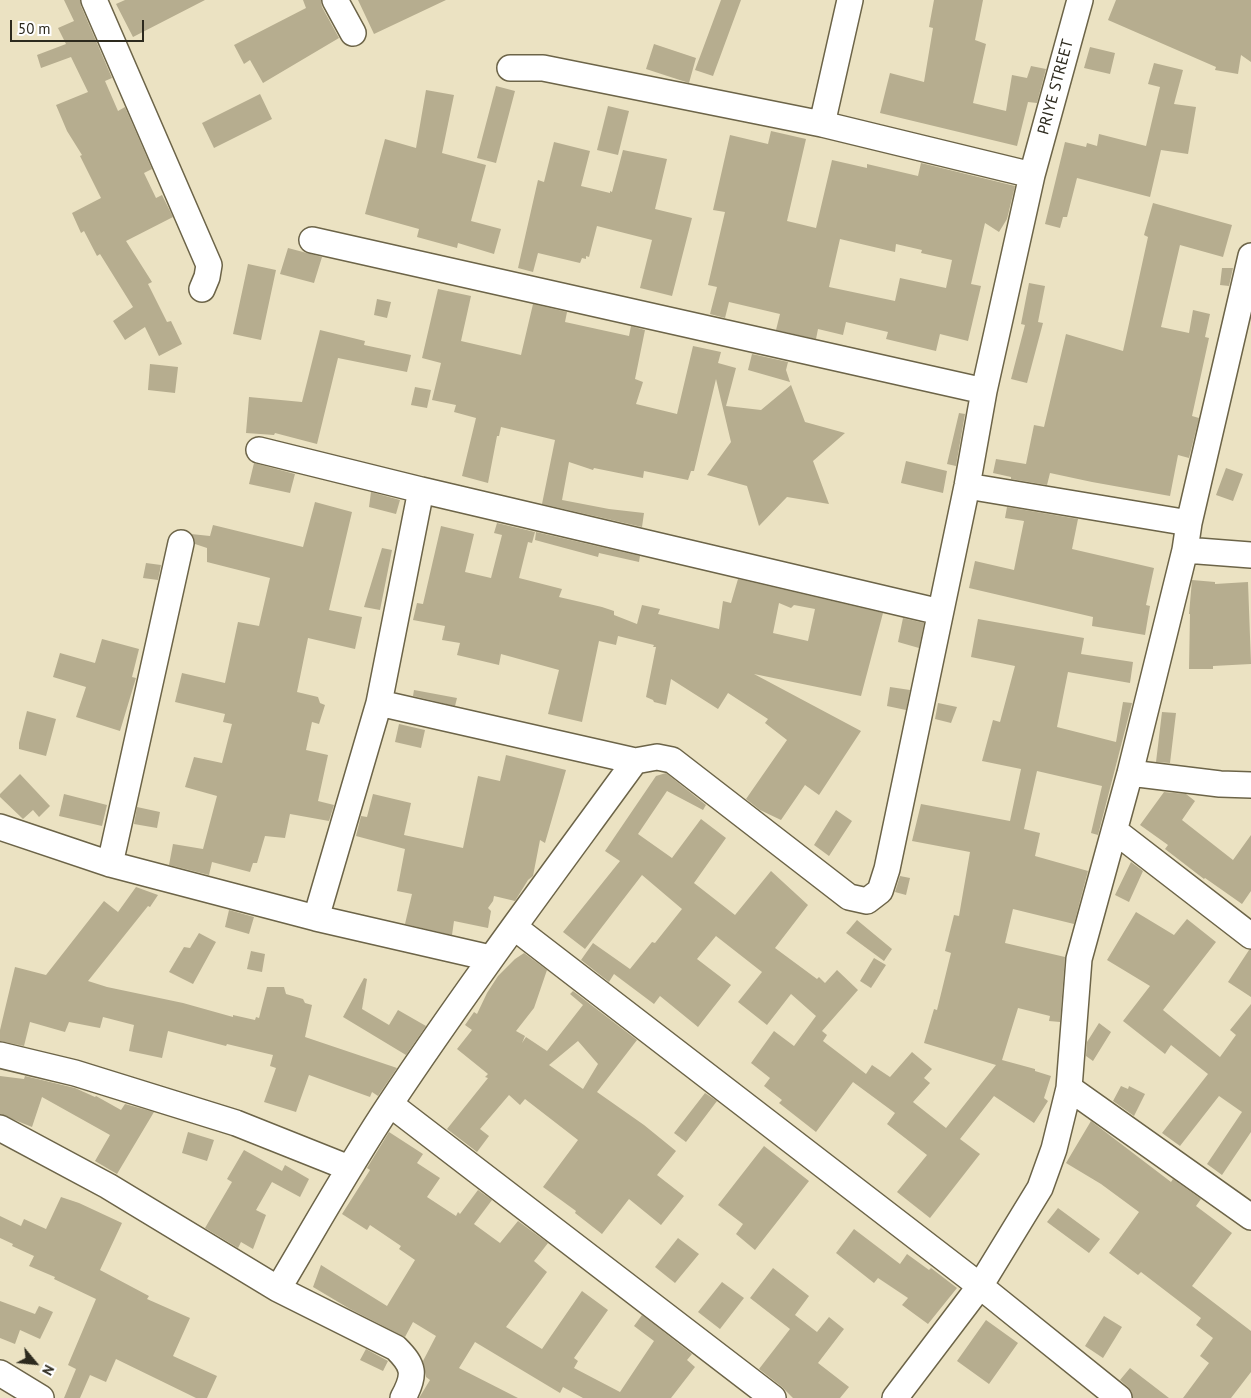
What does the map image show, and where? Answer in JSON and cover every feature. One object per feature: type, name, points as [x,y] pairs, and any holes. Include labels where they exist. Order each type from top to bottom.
[{"type":"street","points":[[94,0],[209,264],[208,277],[202,289]]},
{"type":"street","points":[[335,0],[353,33]]},
{"type":"street","points":[[822,124],[850,0]]},
{"type":"street","name":"PRIYE STREET","points":[[634,762],[657,757],[672,760],[849,897],[867,901],[880,891],[887,869],[967,486],[984,391],[1032,175],[1080,0]]},
{"type":"street","points":[[510,68],[542,68],[822,124],[1032,175]]},
{"type":"street","points":[[312,240],[984,391]]},
{"type":"street","points":[[895,1398],[980,1286],[1040,1188],[1054,1149],[1069,1088],[1079,959],[1130,773],[1185,550],[1189,523],[1251,256]]},
{"type":"street","points":[[259,450],[940,612]]},
{"type":"street","points":[[967,486],[1189,523]]},
{"type":"street","points":[[316,918],[379,703],[421,490]]},
{"type":"street","points":[[110,864],[181,543]]},
{"type":"street","points":[[1185,550],[1251,555]]},
{"type":"street","points":[[278,1289],[349,1168],[390,1104],[490,958],[634,762],[379,703]]},
{"type":"street","points":[[1130,773],[1220,784],[1251,785]]},
{"type":"street","points":[[0,827],[110,864],[316,918],[490,958]]},
{"type":"street","points":[[1114,831],[1251,936]]},
{"type":"street","points":[[514,927],[980,1286],[1119,1398]]},
{"type":"street","points":[[0,1055],[75,1073],[236,1123],[349,1168]]},
{"type":"street","points":[[1069,1088],[1251,1218]]},
{"type":"street","points":[[390,1104],[773,1398]]},
{"type":"street","points":[[0,1128],[108,1186],[278,1289],[396,1348],[409,1362],[411,1383],[403,1398]]},
{"type":"street","points":[[0,1372],[41,1398]]},
{"type":"building","points":[[64,0],[80,0],[112,78],[105,81],[118,111],[125,107],[152,169],[144,173],[156,198],[162,195],[173,217],[126,241],[152,282],[148,284],[167,322],[171,321],[182,344],[159,356],[145,327],[125,340],[113,321],[133,307],[100,254],[97,256],[84,231],[81,233],[72,213],[101,198],[80,156],[82,155],[67,131],[56,105],[88,92],[71,57],[41,68],[37,55],[66,44],[58,28],[74,21]]},
{"type":"building","points":[[125,0],[205,0],[133,37],[116,4]]},
{"type":"building","points":[[303,0],[321,0],[322,7],[339,38],[263,83],[250,60],[244,64],[234,45],[306,8]]},
{"type":"building","points":[[358,0],[446,0],[374,34]]},
{"type":"building","points":[[721,0],[741,0],[713,76],[695,70]]},
{"type":"building","points":[[934,0],[983,0],[975,40],[986,44],[973,103],[1006,111],[1012,75],[1027,78],[1031,66],[1046,69],[1037,103],[1028,102],[1017,146],[880,113],[890,73],[924,82],[933,28],[929,27]]},
{"type":"building","points":[[1116,0],[1251,0],[1251,62],[1241,55],[1238,74],[1215,70],[1216,67],[1108,20]]},
{"type":"building","points":[[654,44],[696,58],[689,83],[646,69]]},
{"type":"building","points":[[1090,47],[1115,53],[1110,74],[1084,68]]},
{"type":"building","points":[[1154,63],[1183,70],[1174,104],[1196,107],[1188,154],[1161,150],[1150,197],[1077,178],[1067,217],[1063,217],[1060,228],[1045,224],[1065,142],[1086,147],[1087,143],[1097,146],[1099,134],[1146,146],[1160,87],[1148,84]]},
{"type":"building","points":[[496,86],[515,91],[496,163],[477,158]]},
{"type":"building","points":[[426,90],[454,95],[442,153],[486,165],[471,221],[501,229],[494,254],[458,243],[457,248],[417,237],[419,229],[365,214],[385,139],[416,148]]},
{"type":"building","points":[[260,94],[272,119],[214,148],[202,123]]},
{"type":"building","points":[[608,106],[629,111],[618,155],[597,150]]},
{"type":"building","points":[[771,131],[806,139],[787,221],[816,228],[832,160],[867,168],[867,164],[918,176],[921,163],[1015,186],[1007,219],[999,232],[985,223],[971,284],[981,286],[968,341],[940,334],[936,351],[886,339],[888,332],[846,322],[843,335],[818,329],[816,339],[776,330],[780,314],[729,302],[725,318],[710,314],[717,287],[708,285],[725,212],[713,210],[730,135],[768,144]],"holes":[[[840,239],[895,252],[896,244],[922,250],[921,253],[952,260],[946,288],[900,278],[895,301],[829,287]]]},
{"type":"building","points":[[554,142],[590,151],[581,186],[610,193],[610,191],[612,192],[623,150],[667,159],[655,209],[692,218],[672,296],[640,288],[652,240],[597,226],[589,257],[586,256],[586,259],[582,258],[580,263],[538,253],[533,272],[518,268],[538,180],[544,182]]},
{"type":"building","points":[[1153,203],[1232,225],[1223,257],[1180,245],[1161,327],[1189,333],[1193,310],[1210,314],[1205,337],[1209,338],[1192,416],[1199,418],[1189,458],[1178,455],[1170,496],[1050,473],[1047,485],[1011,479],[1011,477],[993,473],[996,459],[1026,464],[1034,425],[1044,427],[1066,334],[1123,351],[1148,237],[1144,235]]},
{"type":"building","points":[[288,248],[322,257],[314,283],[280,274]]},
{"type":"building","points":[[248,264],[276,270],[261,340],[233,334]]},
{"type":"building","points":[[1222,268],[1233,268],[1229,286],[1220,285]]},
{"type":"building","points":[[1029,283],[1045,286],[1038,322],[1043,323],[1027,383],[1011,379],[1025,325],[1021,324]]},
{"type":"building","points":[[438,289],[471,296],[461,341],[521,355],[533,304],[567,312],[565,322],[629,336],[631,326],[645,330],[635,379],[643,382],[636,404],[677,414],[693,346],[721,352],[718,363],[736,368],[726,406],[761,410],[791,385],[805,422],[845,433],[813,461],[829,504],[787,497],[759,526],[747,486],[707,475],[731,442],[716,379],[694,471],[691,471],[688,480],[644,471],[643,478],[594,468],[593,470],[569,462],[562,500],[609,509],[644,513],[642,527],[542,504],[555,440],[501,427],[499,436],[497,436],[488,483],[462,476],[476,418],[454,412],[456,405],[432,400],[441,363],[422,358]]},
{"type":"building","points":[[377,299],[391,302],[387,318],[374,315]]},
{"type":"building","points":[[320,330],[365,341],[364,345],[411,355],[407,372],[338,358],[317,444],[275,433],[274,435],[246,433],[249,397],[302,402]]},
{"type":"building","points":[[752,354],[788,362],[786,370],[790,382],[748,370]]},
{"type":"building","points":[[150,364],[178,367],[175,393],[148,390]]},
{"type":"building","points":[[415,387],[431,390],[427,408],[411,405]]},
{"type":"building","points":[[959,413],[965,414],[956,466],[947,464]]},
{"type":"building","points":[[906,461],[947,471],[943,493],[901,483]]},
{"type":"building","points":[[254,463],[295,474],[290,493],[249,484]]},
{"type":"building","points":[[1226,468],[1243,474],[1233,501],[1216,495]]},
{"type":"building","points":[[371,492],[400,500],[396,514],[369,507]]},
{"type":"building","points":[[315,502],[352,512],[329,610],[362,617],[355,649],[308,638],[297,692],[318,697],[320,703],[325,705],[319,724],[312,722],[306,750],[328,755],[318,801],[334,805],[329,821],[290,814],[285,838],[265,836],[257,863],[253,863],[250,872],[212,862],[209,875],[169,865],[173,844],[203,849],[217,796],[185,787],[194,757],[222,763],[232,724],[223,722],[225,714],[175,702],[182,673],[225,683],[238,622],[259,626],[270,578],[207,562],[207,548],[195,544],[191,534],[210,536],[213,525],[303,547]]},
{"type":"building","points":[[1007,507],[1078,519],[1072,549],[1154,568],[1146,605],[1150,606],[1145,635],[1092,626],[1093,617],[969,588],[975,561],[1014,570],[1024,521],[1005,518]]},
{"type":"building","points":[[497,523],[535,532],[532,543],[528,542],[519,578],[562,589],[559,597],[614,611],[614,615],[637,624],[642,605],[660,609],[658,614],[719,629],[723,601],[731,603],[738,579],[883,613],[861,696],[754,674],[861,731],[819,795],[805,785],[781,820],[760,810],[746,799],[787,740],[765,723],[768,719],[728,693],[718,709],[671,679],[666,705],[654,702],[646,697],[656,647],[653,647],[654,645],[618,636],[616,645],[599,641],[582,722],[548,714],[559,670],[501,654],[499,665],[457,655],[460,643],[442,640],[445,626],[413,620],[417,603],[423,604],[441,526],[474,534],[465,572],[491,578],[502,535],[494,533]],"holes":[[[779,603],[791,608],[794,605],[815,609],[808,641],[773,633]]]},
{"type":"building","points":[[536,532],[640,556],[639,562],[599,553],[598,557],[535,540]]},
{"type":"building","points":[[382,548],[392,550],[380,610],[364,607]]},
{"type":"building","points":[[146,563],[161,565],[158,580],[143,578]]},
{"type":"building","points":[[1192,580],[1215,582],[1215,584],[1248,582],[1251,664],[1213,666],[1213,669],[1189,669],[1189,614]]},
{"type":"building","points":[[903,618],[924,623],[919,648],[898,642]]},
{"type":"building","points":[[978,619],[1084,638],[1081,654],[1133,662],[1130,683],[1068,672],[1057,727],[1116,742],[1123,702],[1132,703],[1098,835],[1091,833],[1102,786],[1037,771],[1024,829],[1040,833],[1035,856],[1088,871],[1074,924],[1013,909],[1005,943],[1065,957],[1060,1022],[1049,1021],[1050,1016],[1018,1008],[1002,1060],[1035,1069],[1035,1071],[1051,1076],[1044,1098],[1048,1101],[1034,1123],[994,1096],[960,1139],[980,1154],[930,1218],[897,1192],[927,1155],[887,1124],[895,1113],[853,1082],[816,1132],[779,1103],[782,1100],[764,1086],[770,1078],[751,1063],[774,1031],[794,1046],[816,1016],[791,994],[767,1025],[738,1002],[762,972],[716,936],[697,959],[731,985],[698,1027],[660,996],[654,1004],[614,974],[609,982],[581,960],[593,943],[630,969],[652,942],[655,943],[682,909],[642,875],[585,949],[563,932],[620,861],[605,851],[656,776],[666,773],[706,805],[703,810],[667,791],[638,834],[672,858],[701,819],[726,838],[694,883],[735,915],[771,871],[808,905],[775,948],[817,979],[819,977],[825,983],[837,970],[858,990],[822,1031],[827,1035],[823,1041],[866,1074],[872,1065],[890,1077],[912,1052],[932,1069],[924,1078],[930,1083],[913,1102],[946,1128],[996,1065],[924,1043],[934,1009],[937,1010],[951,953],[945,951],[954,915],[959,916],[970,852],[912,841],[921,804],[1010,821],[1021,769],[982,761],[993,720],[1000,722],[1015,666],[971,657]]},
{"type":"building","points":[[102,639],[139,649],[132,677],[136,678],[120,731],[76,717],[86,687],[53,677],[60,653],[95,663]]},
{"type":"building","points":[[890,687],[910,690],[906,710],[887,706]]},
{"type":"building","points":[[414,690],[457,698],[455,706],[413,696]]},
{"type":"building","points":[[938,703],[957,707],[951,723],[935,719]]},
{"type":"building","points":[[27,711],[56,719],[46,756],[19,749]]},
{"type":"building","points":[[1162,712],[1176,713],[1170,763],[1156,762]]},
{"type":"building","points":[[399,724],[425,730],[421,748],[395,742]]},
{"type":"building","points":[[506,755],[566,770],[545,843],[540,840],[533,876],[528,880],[515,901],[494,896],[488,908],[491,911],[488,928],[454,921],[452,935],[405,924],[412,894],[397,891],[405,849],[356,836],[361,816],[367,817],[373,794],[411,803],[404,835],[463,848],[478,776],[500,781]]},
{"type":"building","points":[[20,774],[50,806],[39,817],[33,810],[23,819],[0,797],[0,794]]},
{"type":"building","points":[[1164,792],[1186,794],[1195,801],[1182,820],[1233,860],[1251,835],[1251,891],[1242,904],[1204,879],[1165,849],[1168,845],[1140,825]]},
{"type":"building","points":[[64,794],[107,805],[102,826],[59,816]]},
{"type":"building","points":[[137,807],[160,812],[157,828],[134,824]]},
{"type":"building","points":[[836,810],[852,821],[829,856],[814,845]]},
{"type":"building","points":[[1131,862],[1143,871],[1129,902],[1115,895]]},
{"type":"building","points":[[900,876],[910,878],[906,895],[895,892]]},
{"type":"building","points":[[136,887],[158,895],[88,981],[107,987],[183,1003],[233,1017],[233,1015],[255,1020],[256,1017],[259,1018],[267,987],[284,987],[286,994],[303,999],[305,1003],[312,1005],[305,1037],[397,1068],[378,1096],[372,1092],[370,1097],[309,1075],[296,1112],[264,1102],[276,1068],[270,1066],[273,1055],[227,1044],[226,1046],[168,1031],[162,1058],[129,1051],[134,1025],[103,1017],[100,1028],[69,1022],[65,1032],[30,1022],[24,1046],[0,1041],[0,1030],[15,967],[46,975],[104,901],[118,912]]},
{"type":"building","points":[[229,910],[254,917],[249,934],[225,927]]},
{"type":"building","points":[[1136,912],[1174,935],[1187,919],[1216,942],[1163,1010],[1220,1057],[1236,1035],[1230,1030],[1251,1004],[1251,1132],[1222,1175],[1207,1164],[1242,1112],[1219,1096],[1180,1146],[1162,1133],[1208,1074],[1171,1045],[1165,1054],[1123,1021],[1150,986],[1107,960]]},
{"type":"building","points":[[857,920],[892,949],[884,961],[846,933]]},
{"type":"building","points":[[199,933],[216,942],[193,984],[169,972],[184,947],[190,948]]},
{"type":"building","points":[[1249,950],[1251,950],[1251,997],[1228,982]]},
{"type":"building","points":[[251,951],[265,954],[262,972],[247,969]]},
{"type":"building","points":[[524,953],[547,970],[534,1008],[516,1031],[525,1036],[522,1043],[526,1037],[547,1051],[583,1005],[570,994],[573,991],[637,1040],[597,1092],[644,1125],[676,1151],[657,1175],[684,1196],[661,1225],[629,1199],[602,1234],[575,1213],[576,1211],[543,1187],[578,1140],[525,1099],[520,1105],[509,1095],[480,1129],[489,1136],[477,1152],[447,1129],[488,1078],[485,1077],[488,1074],[457,1049],[472,1030],[465,1025],[474,1012],[477,1014],[498,976]],"holes":[[[578,1041],[598,1064],[583,1089],[549,1065]]]},
{"type":"building","points":[[874,958],[886,965],[871,988],[860,981]]},
{"type":"building","points":[[364,978],[367,979],[362,1009],[389,1025],[398,1010],[426,1026],[406,1055],[343,1017]]},
{"type":"building","points":[[1099,1023],[1111,1032],[1093,1061],[1086,1056],[1087,1042]]},
{"type":"building","points":[[0,1076],[24,1079],[25,1076],[75,1088],[96,1096],[121,1110],[125,1104],[154,1112],[117,1174],[95,1161],[110,1135],[42,1097],[32,1127],[0,1114]]},
{"type":"building","points":[[1121,1086],[1128,1089],[1129,1086],[1145,1094],[1134,1116],[1113,1101]]},
{"type":"building","points":[[705,1093],[717,1101],[686,1142],[674,1133]]},
{"type":"building","points":[[1091,1121],[1171,1182],[1173,1179],[1201,1199],[1196,1206],[1232,1233],[1192,1286],[1251,1331],[1251,1372],[1231,1398],[1183,1398],[1209,1363],[1200,1356],[1213,1338],[1196,1325],[1201,1318],[1141,1272],[1138,1275],[1109,1253],[1139,1212],[1101,1184],[1066,1163]]},
{"type":"building","points":[[188,1132],[214,1140],[207,1161],[182,1153]]},
{"type":"building","points":[[389,1132],[423,1154],[417,1163],[440,1178],[427,1197],[456,1216],[458,1212],[460,1214],[478,1190],[492,1200],[474,1224],[500,1243],[518,1221],[548,1243],[534,1261],[547,1272],[506,1327],[542,1349],[582,1291],[608,1310],[574,1358],[578,1361],[574,1368],[620,1392],[654,1341],[634,1326],[642,1315],[692,1354],[687,1360],[695,1367],[671,1398],[583,1398],[563,1387],[560,1393],[475,1342],[459,1368],[518,1398],[419,1398],[430,1380],[426,1377],[423,1361],[436,1336],[413,1322],[405,1337],[350,1309],[313,1287],[321,1265],[387,1306],[415,1260],[399,1249],[401,1246],[370,1225],[367,1230],[342,1214],[370,1170],[367,1168]]},
{"type":"building","points":[[764,1146],[809,1181],[755,1250],[736,1234],[743,1224],[718,1205]]},
{"type":"building","points":[[244,1150],[282,1171],[285,1165],[309,1179],[300,1197],[272,1182],[256,1210],[266,1215],[253,1249],[241,1242],[238,1248],[205,1228],[232,1182],[227,1179]]},
{"type":"building","points":[[61,1197],[79,1203],[122,1223],[100,1270],[149,1296],[147,1299],[190,1318],[173,1356],[217,1376],[207,1398],[196,1398],[116,1359],[106,1382],[90,1375],[80,1398],[64,1398],[76,1369],[68,1365],[96,1299],[54,1279],[55,1277],[29,1266],[34,1256],[0,1238],[0,1216],[21,1226],[24,1219],[46,1229]]},
{"type":"building","points":[[1058,1208],[1100,1239],[1089,1253],[1047,1222]]},
{"type":"building","points":[[854,1229],[900,1264],[907,1254],[929,1270],[931,1268],[957,1288],[928,1324],[902,1305],[908,1298],[878,1278],[874,1283],[836,1253]]},
{"type":"building","points":[[678,1238],[699,1254],[675,1283],[655,1267]]},
{"type":"building","points":[[773,1268],[809,1296],[795,1315],[817,1332],[829,1317],[844,1329],[818,1363],[849,1387],[840,1398],[793,1398],[759,1369],[790,1329],[750,1298]]},
{"type":"building","points":[[722,1282],[744,1298],[720,1329],[698,1312]]},
{"type":"building","points":[[0,1301],[35,1314],[39,1306],[53,1312],[40,1339],[20,1330],[15,1344],[0,1338]]},
{"type":"building","points":[[1104,1316],[1122,1327],[1103,1358],[1085,1346]]},
{"type":"building","points":[[986,1320],[1018,1343],[989,1384],[957,1361]]},
{"type":"building","points":[[366,1349],[388,1361],[383,1371],[360,1360]]},
{"type":"building","points":[[1130,1368],[1169,1398],[1133,1398],[1132,1392],[1120,1380]]}]
